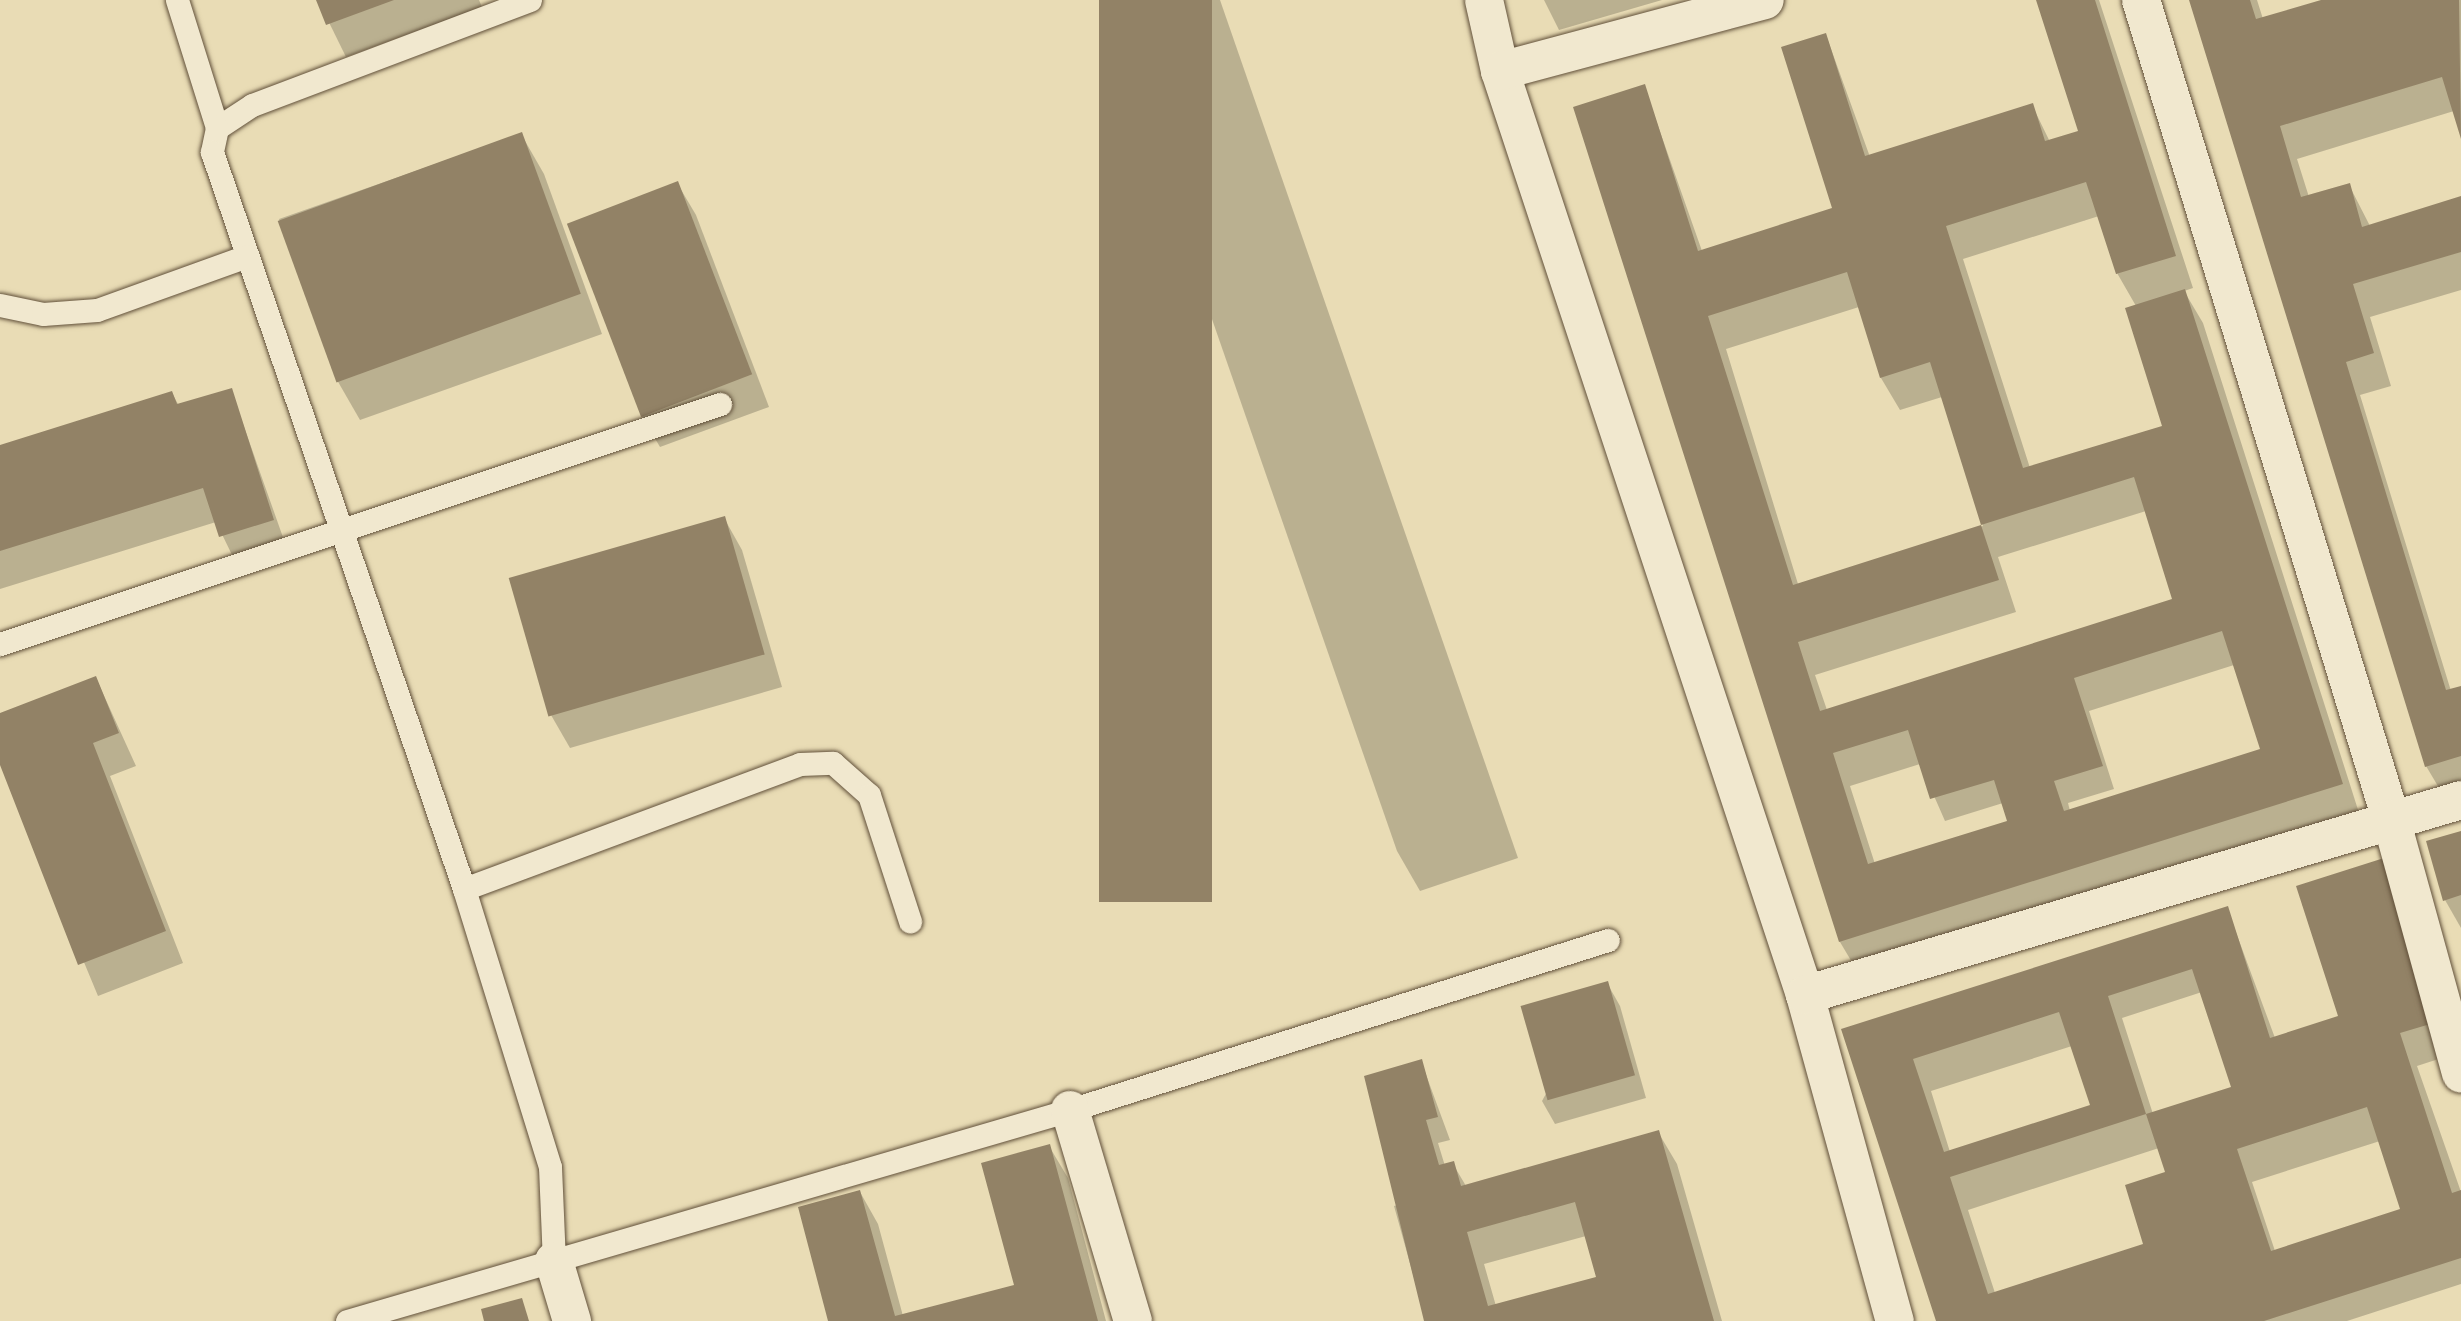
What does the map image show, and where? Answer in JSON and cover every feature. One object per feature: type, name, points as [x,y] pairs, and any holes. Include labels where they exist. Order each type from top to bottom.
[{"type":"street","points":[[1484,0],[1500,71],[1805,995],[1895,1321]]},
{"type":"street","points":[[1500,71],[1765,0]]},
{"type":"street","points":[[2141,0],[2391,819],[2461,1074]]},
{"type":"street","points":[[1805,995],[2461,800]]},
{"type":"street","points":[[1070,1110],[1133,1321]]},
{"type":"street","points":[[554,1261],[572,1321]]},
{"type":"lane","points":[[177,0],[217,128],[212,152],[464,888],[550,1167],[554,1261]]},
{"type":"lane","points":[[217,128],[252,106],[530,0]]},
{"type":"lane","points":[[0,305],[43,314],[97,310],[247,256]]},
{"type":"lane","points":[[0,644],[720,404]]},
{"type":"lane","points":[[464,888],[800,764],[833,763],[869,795],[910,921]]},
{"type":"lane","points":[[347,1321],[1070,1110],[1608,940]]},
{"type":"building","points":[[316,0],[394,0],[326,25]]},
{"type":"building","points":[[1099,0],[1212,0],[1212,902],[1099,902]]},
{"type":"building","points":[[2036,0],[2095,0],[2176,256],[2116,274],[2086,182],[1946,226],[2023,468],[2162,426],[2125,308],[2185,289],[2343,784],[1839,942],[1573,107],[1645,84],[1698,251],[1832,208],[1781,47],[1826,33],[1865,156],[2033,103],[2045,141],[2078,131]],"holes":[[[1847,272],[1880,378],[1930,362],[1981,525],[1793,585],[1708,316]],[[2134,477],[2172,599],[1820,711],[1798,642],[1999,580],[1981,525]],[[2222,631],[2260,749],[2064,811],[2054,781],[2103,766],[2074,678]],[[1908,730],[1930,799],[1994,780],[2007,821],[1868,864],[1833,753]]]},
{"type":"building","points":[[2189,0],[2250,0],[2256,19],[2321,0],[2459,0],[2461,139],[2442,77],[2280,126],[2301,197],[2350,183],[2362,227],[2461,196],[2461,252],[2353,284],[2374,353],[2346,362],[2446,690],[2461,686],[2461,756],[2425,767]]},
{"type":"building","points":[[522,132],[581,294],[337,383],[278,221]]},
{"type":"building","points":[[678,181],[752,374],[641,417],[567,224]]},
{"type":"building","points":[[232,388],[274,520],[219,537],[203,488],[0,551],[0,445],[172,391],[177,404]]},
{"type":"building","points":[[725,516],[765,654],[548,716],[509,578]]},
{"type":"building","points":[[96,676],[119,733],[93,743],[166,931],[78,965],[0,765],[0,713]]},
{"type":"building","points":[[2461,831],[2461,895],[2443,901],[2426,841]]},
{"type":"building","points":[[2384,858],[2437,1022],[2400,1033],[2452,1193],[2461,1190],[2461,1258],[2264,1321],[1936,1321],[1841,1029],[2228,906],[2270,1038],[2338,1016],[2296,886]],"holes":[[[2192,969],[2231,1087],[2146,1114],[2108,996]],[[2059,1012],[2090,1105],[1944,1152],[1913,1059]],[[2367,1107],[2400,1209],[2271,1251],[2237,1149]],[[2146,1114],[2165,1172],[2125,1185],[2143,1244],[1988,1294],[1950,1177]]]},
{"type":"building","points":[[1608,981],[1635,1075],[1548,1100],[1521,1006]]},
{"type":"building","points":[[1422,1059],[1438,1117],[1426,1120],[1439,1165],[1454,1161],[1461,1186],[1659,1130],[1714,1321],[1424,1321],[1364,1076]],"holes":[[[1575,1202],[1596,1277],[1488,1306],[1467,1232]]]},
{"type":"building","points":[[1050,1144],[1098,1321],[828,1321],[798,1207],[860,1190],[895,1316],[1014,1285],[981,1163]]},
{"type":"building","points":[[522,1298],[529,1321],[484,1321],[481,1309]]}]
